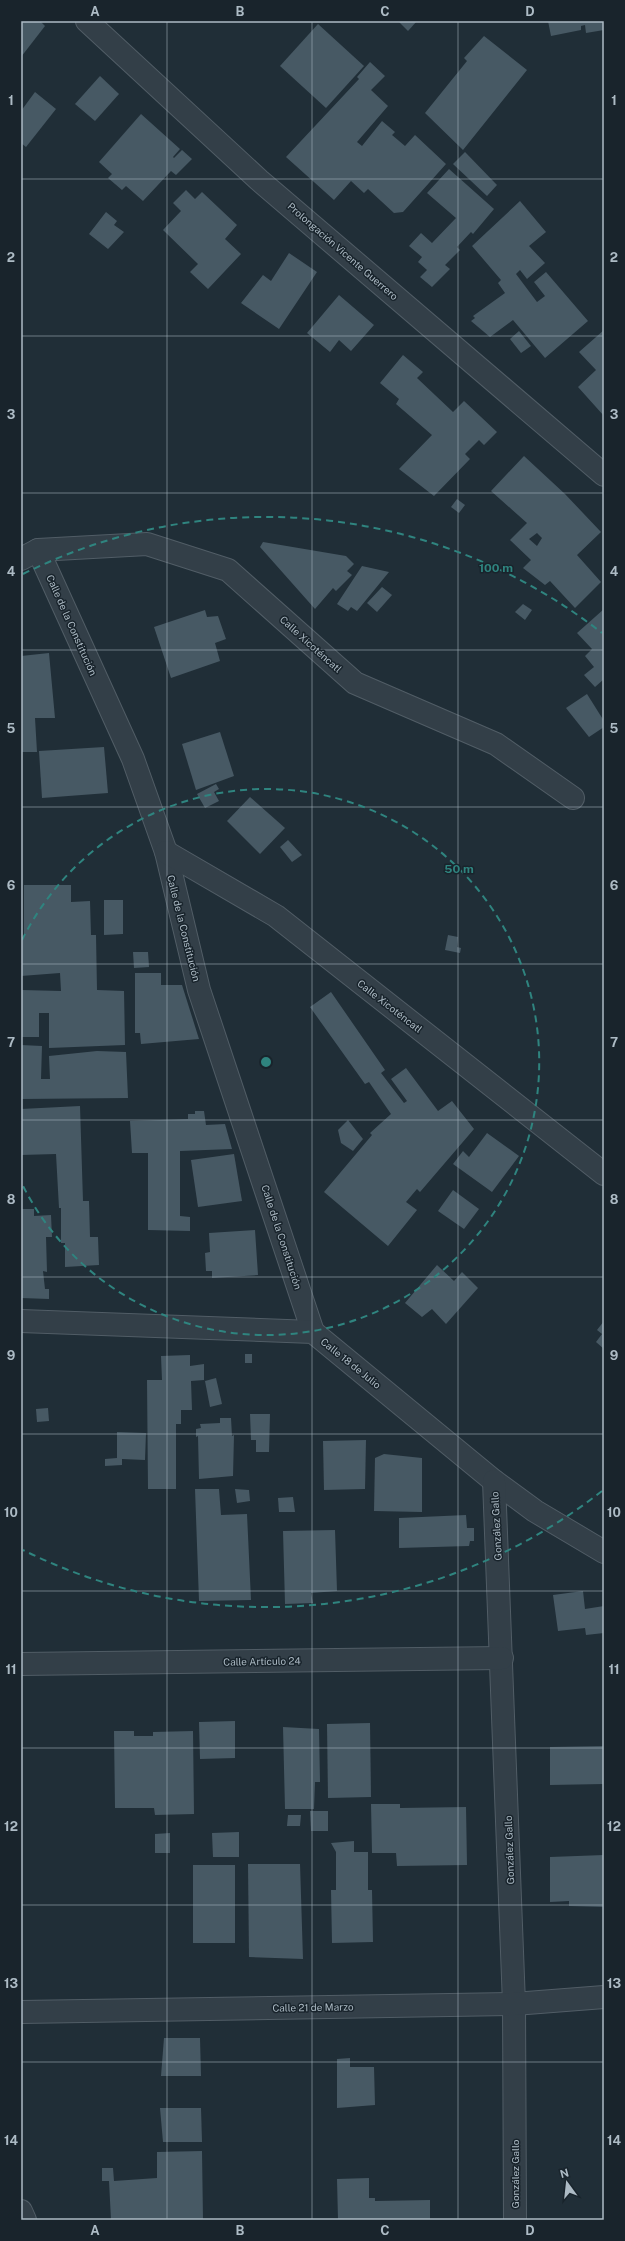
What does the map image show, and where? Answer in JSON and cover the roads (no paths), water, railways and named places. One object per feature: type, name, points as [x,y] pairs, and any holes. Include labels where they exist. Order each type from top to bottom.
[{"type":"street","name":"Prolongación Vicente Guerrero","points":[[87,21],[259,180],[604,475]]},
{"type":"street","name":"Calle Xicoténcatl","points":[[30,555],[147,544],[228,570],[355,683],[496,744],[573,798]]},
{"type":"street","name":"Calle de la Constitución","points":[[30,555],[133,759],[166,852],[199,990],[313,1332]]},
{"type":"street","name":"Calle Xicoténcatl","points":[[166,852],[276,916],[604,1174]]},
{"type":"street","name":"Calle 18 de Julio","points":[[21,1321],[313,1332],[494,1480],[535,1511],[604,1552]]},
{"type":"street","name":"González Gallo","points":[[494,1480],[502,1658],[514,2004],[515,2220]]},
{"type":"street","name":"Calle Artículo 24","points":[[21,1664],[502,1658]]},
{"type":"street","name":"Calle 21 de Marzo","points":[[21,2012],[514,2004],[604,1997]]},
{"type":"street","points":[[21,2211],[25,2220]]}]
